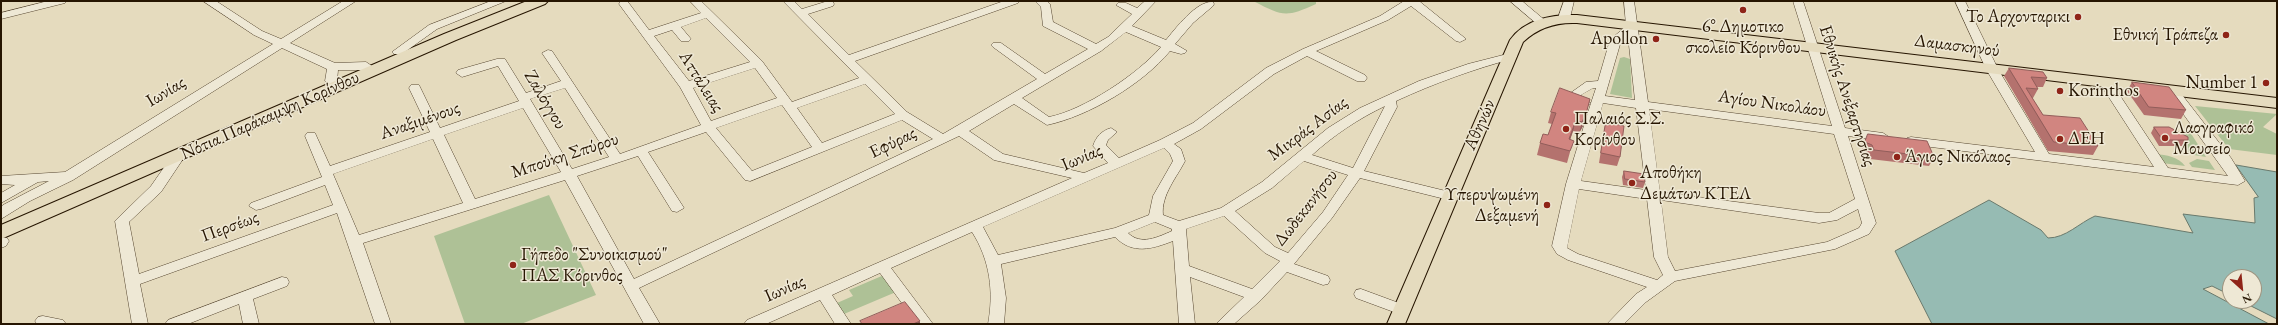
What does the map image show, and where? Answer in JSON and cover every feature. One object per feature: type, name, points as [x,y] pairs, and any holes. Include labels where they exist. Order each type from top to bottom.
[{"type":"highway","name":"Νότια Παράκαμψη Κορίνθου","points":[[1,236],[332,74],[366,66],[522,1]]},
{"type":"highway","name":"Νότια Παράκαμψη Κορίνθου","points":[[1,236],[444,40],[540,1]]},
{"type":"main road","name":"Αθηνών","points":[[1399,317],[1517,40],[1531,27],[1541,22],[1564,18],[1633,26]]},
{"type":"main road","name":"Δαμασκηνού","points":[[1633,26],[2277,103]]},
{"type":"street","points":[[1,16],[60,1]]},
{"type":"street","points":[[208,1],[245,26],[332,74]]},
{"type":"street","name":"Ιωνίας","points":[[1,214],[15,204],[68,176],[130,136],[351,1]]},
{"type":"street","points":[[398,52],[434,27],[469,6],[501,1]]},
{"type":"street","points":[[695,1],[758,63],[820,149],[903,115]]},
{"type":"street","points":[[788,1],[903,115],[941,139]]},
{"type":"street","points":[[847,60],[1014,1]]},
{"type":"street","points":[[1040,1],[1046,6],[1047,24],[1097,49]]},
{"type":"street","name":"Εφύρας","points":[[631,286],[796,210],[960,131],[1097,49],[1124,27],[1151,1]]},
{"type":"street","points":[[1412,1],[1460,39]]},
{"type":"street","name":"Ιωνίας","points":[[752,324],[1084,177],[1165,143],[1197,126],[1270,71],[1307,51],[1384,18],[1412,1]]},
{"type":"street","points":[[1514,1],[1541,22]]},
{"type":"street","points":[[1564,18],[1569,1]]},
{"type":"street","points":[[1615,324],[1641,298],[1657,285],[1671,277],[1661,257],[1629,1]]},
{"type":"street","name":"Εθνικής Ανεξαρτησίας","points":[[1671,277],[1830,246],[1850,239],[1864,231],[1869,224],[1798,1]]},
{"type":"street","points":[[1960,1],[1992,69],[2045,158]]},
{"type":"street","name":"Αττάλειας","points":[[624,4],[686,86],[708,127],[750,177],[820,149]]},
{"type":"street","points":[[800,13],[829,4]]},
{"type":"street","points":[[1015,99],[1047,121],[1064,118],[1108,93],[1138,73],[1161,54],[1190,18],[1209,4]]},
{"type":"street","points":[[1122,5],[1139,13]]},
{"type":"street","points":[[647,34],[708,14]]},
{"type":"street","points":[[674,25],[685,39]]},
{"type":"street","points":[[1633,26],[1616,40],[1573,184],[1559,246],[1562,250],[1573,257],[1657,285]]},
{"type":"street","points":[[1124,27],[1181,51]]},
{"type":"street","points":[[997,45],[1046,80]]},
{"type":"street","points":[[1307,51],[1361,78]]},
{"type":"street","points":[[548,53],[617,159]]},
{"type":"street","name":"Μικράς Ασίας","points":[[1118,232],[1131,243],[1146,244],[1226,212],[1267,185],[1332,131],[1364,111],[1390,98],[1465,69],[1511,56]]},
{"type":"street","name":"Ζαλόγγου","points":[[462,73],[501,61],[524,101],[570,174],[652,324]]},
{"type":"street","points":[[686,86],[758,63]]},
{"type":"street","name":"Μπούκη Σπύρου","points":[[355,241],[617,159],[708,127],[866,80]]},
{"type":"street","points":[[2105,82],[2165,173]]},
{"type":"street","name":"Αναξιμένους","points":[[256,206],[327,175],[568,83]]},
{"type":"street","name":"Αγίου Νικολάου","points":[[1602,84],[1590,85],[1574,94],[1576,101],[1641,105],[1840,132],[2238,181],[2226,161],[2172,90]]},
{"type":"street","points":[[416,88],[471,205]]},
{"type":"street","name":"Δωδεκανήσου","points":[[1224,324],[1256,296],[1288,263],[1327,218],[1357,173],[1391,107],[1390,98]]},
{"type":"street","points":[[960,131],[999,157],[1084,177]]},
{"type":"street","points":[[1111,132],[1102,138],[1099,146],[1117,164]]},
{"type":"street","points":[[311,136],[355,241],[383,324]]},
{"type":"street","points":[[1156,217],[1159,199],[1179,161],[1176,152],[1165,143]]},
{"type":"street","points":[[641,151],[677,208]]},
{"type":"street","points":[[140,324],[122,221],[156,189],[179,156]]},
{"type":"street","points":[[1303,156],[1357,173],[1450,196]]},
{"type":"street","points":[[1,180],[12,181],[55,175],[68,176]]},
{"type":"street","points":[[1,199],[38,178]]},
{"type":"street","points":[[1573,184],[1819,218],[1832,216],[1862,201]]},
{"type":"street","name":"Περσέως","points":[[132,282],[341,207]]},
{"type":"street","points":[[1226,212],[1270,250],[1288,263],[1323,280]]},
{"type":"street","points":[[1156,217],[1179,230],[1187,324]]},
{"type":"street","points":[[992,261],[1118,232],[1156,217]]},
{"type":"street","points":[[975,225],[983,236],[998,282],[999,301],[996,324]]},
{"type":"street","points":[[883,266],[925,324]]},
{"type":"street","points":[[1182,269],[1256,296]]},
{"type":"street","points":[[173,324],[282,282]]},
{"type":"street","points":[[823,293],[843,324]]},
{"type":"street","points":[[1361,294],[1399,317]]},
{"type":"street","points":[[245,297],[250,324]]},
{"type":"street","points":[[43,321],[58,324]]},
{"type":"green space","points":[[1253,1],[1316,1],[1316,4],[1297,12],[1284,13],[1271,10]]},
{"type":"green space","points":[[1624,57],[1630,59],[1632,98],[1610,94],[1620,58]]},
{"type":"green space","points":[[2195,106],[2277,114],[2263,127],[2277,134],[2277,155],[2229,149]]},
{"type":"green space","points":[[2186,132],[2190,132],[2206,157],[2194,155],[2181,148],[2187,147],[2187,143],[2179,138]]},
{"type":"green space","points":[[2156,154],[2179,160],[2185,166],[2162,163]]},
{"type":"green space","points":[[2197,159],[2209,161],[2215,170],[2192,167],[2189,163]]},
{"type":"green space","name":"Γήπεδο \"Συνοικισμού\" ΠΑΣ Κόρινθος","points":[[549,195],[596,295],[521,324],[465,324],[434,236]]},
{"type":"green space","points":[[884,275],[896,292],[844,314],[837,303],[853,296],[849,290]]},
{"type":"water","points":[[2236,165],[2277,172],[2277,319],[2257,309],[2262,309],[2262,269],[2222,269],[2222,291],[2212,286],[2203,289],[2222,299],[2222,309],[2241,309],[2269,324],[1932,324],[1895,251],[1989,200],[2041,230],[2048,238],[2061,236],[2095,216],[2193,233],[2183,214],[2255,223],[2254,198],[2258,197]]},
{"type":"building","points":[[2009,68],[2043,72],[2047,78],[2031,77],[2038,89],[2026,88],[2043,115],[2080,118],[2098,146],[2054,142]]},
{"type":"building","points":[[2132,82],[2169,87],[2186,110],[2149,107]]},
{"type":"building","name":"Παλαιός Σ.Σ. Κορίνθου","points":[[1560,88],[1590,99],[1582,122],[1576,120],[1569,139],[1574,141],[1570,151],[1540,143],[1543,134],[1548,135],[1556,113],[1551,112]]},
{"type":"building","points":[[1606,122],[1624,126],[1620,157],[1601,153]]},
{"type":"building","points":[[2154,127],[2169,127],[2188,137],[2188,140],[2163,140]]},
{"type":"building","points":[[1868,134],[1927,141],[1934,157],[1874,150],[1872,145],[1865,142]]},
{"type":"building","points":[[1624,171],[1644,174],[1645,182],[1625,179]]},
{"type":"building","points":[[905,302],[920,321],[913,324],[862,324],[860,321]]},
{"type":"place","name":"6° Δημοτικο σκολείο Κόρινθου","points":[[1743,10]]},
{"type":"place","name":"Το Αρχονταρικι","points":[[2078,17]]},
{"type":"place","name":"Εθνική Τράπεζα","points":[[2226,35]]},
{"type":"place","name":"Apollon","points":[[1656,39]]},
{"type":"place","name":"Number 1","points":[[2266,83]]},
{"type":"place","name":"Korinthos","points":[[2060,91]]},
{"type":"place","name":"Παλαιός Σ.Σ. Κορίνθου","points":[[1566,129]]},
{"type":"place","name":"Λαογραφικό Μουσείο","points":[[2165,138]]},
{"type":"place","name":"ΔΕΗ","points":[[2060,139]]},
{"type":"place","name":"Άγιος Νικόλαος","points":[[1897,157]]},
{"type":"place","name":"Αποθήκη Δεμάτων ΚΤΕΛ","points":[[1632,183]]},
{"type":"place","name":"Υπερυψωμένη Δεξαμενή","points":[[1547,205]]},
{"type":"place","name":"Γήπεδο \"Συνοικισμού\" ΠΑΣ Κόρινθος","points":[[513,265]]}]
